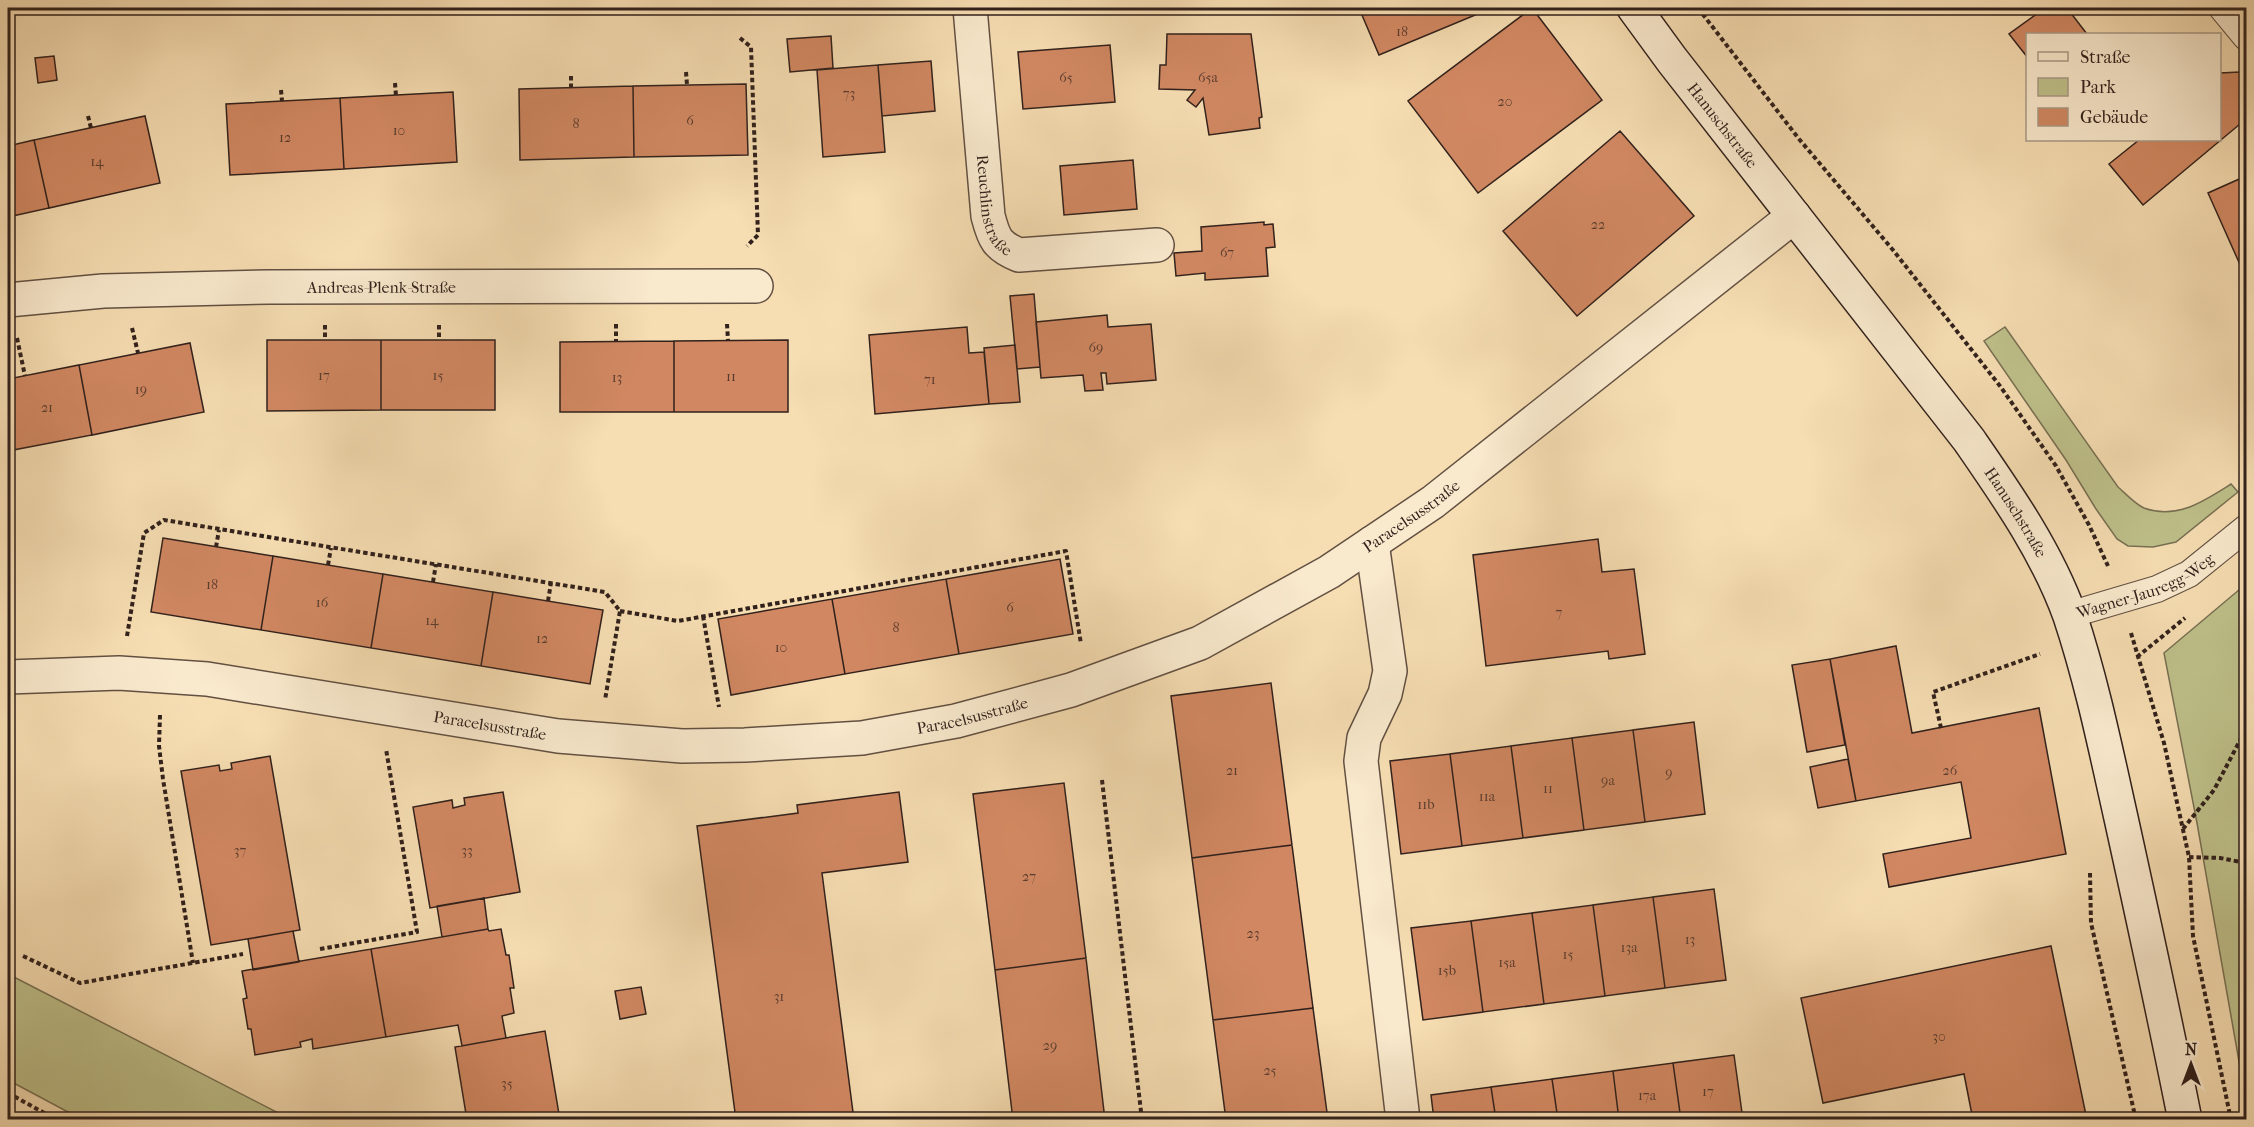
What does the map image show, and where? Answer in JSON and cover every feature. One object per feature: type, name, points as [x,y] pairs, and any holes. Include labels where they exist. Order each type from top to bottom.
[{"type":"street","name":"Reuchlinstraße","points":[[970,8],[988,216],[993,232],[1004,248],[1019,255],[1157,245]]},
{"type":"street","name":"Hanuschstraße","points":[[1634,8],[1672,60],[1969,440],[2003,489],[2037,546],[2069,615],[2105,748],[2185,1119]]},
{"type":"street","name":"Paracelsusstraße","points":[[8,677],[119,673],[207,679],[558,736],[682,746],[746,745],[862,738],[956,721],[1071,690],[1200,643],[1329,572],[1433,502],[1794,216]]},
{"type":"street","name":"Andreas-Plenk-Straße","points":[[8,300],[103,291],[258,287],[756,286]]},
{"type":"street","points":[[1372,543],[1390,672],[1385,694],[1364,738],[1361,762],[1403,1119]]},
{"type":"lane","points":[[2222,8],[2247,37]]},
{"type":"lane","name":"Wagner-Jauregg-Weg","points":[[2069,615],[2157,589],[2189,574],[2247,528]]},
{"type":"path","points":[[1698,8],[1799,140],[1893,250],[2000,386],[2056,466],[2089,525],[2122,600],[2164,744],[2190,857],[2193,936],[2231,1119]]},
{"type":"path","points":[[740,38],[751,47],[758,235],[745,249]]},
{"type":"path","points":[[686,72],[687,85]]},
{"type":"path","points":[[571,76],[571,88]]},
{"type":"path","points":[[395,83],[396,96]]},
{"type":"path","points":[[281,90],[282,101]]},
{"type":"path","points":[[88,116],[91,128]]},
{"type":"path","points":[[16,333],[25,376]]},
{"type":"path","points":[[126,643],[144,533],[164,520],[605,592],[620,611],[678,621],[1066,550],[1082,652]]},
{"type":"path","points":[[216,547],[219,530]]},
{"type":"path","points":[[328,565],[331,548]]},
{"type":"path","points":[[1002,562],[1004,569]]},
{"type":"path","points":[[433,582],[436,564]]},
{"type":"path","points":[[548,601],[551,583]]},
{"type":"path","points":[[887,583],[888,589]]},
{"type":"path","points":[[771,604],[772,610]]},
{"type":"path","points":[[604,708],[620,611]]},
{"type":"path","points":[[703,616],[720,715]]},
{"type":"path","points":[[1941,728],[1933,692],[2043,653]]},
{"type":"path","points":[[160,711],[159,746],[163,779],[193,963]]},
{"type":"path","points":[[2183,829],[2214,790],[2247,729]]},
{"type":"path","points":[[320,949],[417,932],[385,744]]},
{"type":"path","points":[[1102,780],[1142,1119]]},
{"type":"path","points":[[2190,857],[2220,858],[2247,863]]},
{"type":"path","points":[[2091,890],[2091,923],[2136,1119]]},
{"type":"path","points":[[23,956],[80,982],[243,954]]},
{"type":"path","points":[[8,1093],[57,1119]]},
{"type":"green space","points":[[2005,327],[2118,487],[2137,504],[2144,508],[2168,512],[2190,507],[2231,484],[2238,492],[2176,542],[2153,547],[2128,546],[2117,539],[1984,341]]},
{"type":"green space","points":[[2246,584],[2246,1101],[2197,823],[2164,653]]},
{"type":"green space","points":[[8,974],[290,1119],[81,1119],[8,1080]]},
{"type":"building","points":[[18,8],[50,8],[19,13]]},
{"type":"building","points":[[840,8],[897,8],[840,12]]},
{"type":"building","points":[[1359,8],[1492,8],[1379,55]]},
{"type":"building","points":[[1532,8],[1602,100],[1478,193],[1408,101]]},
{"type":"building","points":[[2045,8],[2067,8],[2086,33],[2026,33],[2026,55],[2009,34]]},
{"type":"building","points":[[1167,34],[1251,34],[1262,117],[1259,118],[1260,128],[1209,135],[1203,98],[1196,107],[1187,100],[1195,90],[1159,89],[1160,65],[1166,65]]},
{"type":"building","points":[[831,36],[833,68],[790,72],[787,39]]},
{"type":"building","points":[[1110,45],[1115,102],[1023,109],[1018,52]]},
{"type":"building","points":[[54,56],[57,80],[38,83],[35,58]]},
{"type":"building","points":[[931,61],[935,111],[882,116],[878,65]]},
{"type":"building","points":[[878,65],[885,152],[823,157],[817,70]]},
{"type":"building","points":[[2240,72],[2246,80],[2246,119],[2221,140],[2221,73]]},
{"type":"building","points":[[746,84],[748,155],[634,157],[633,86]]},
{"type":"building","points":[[633,86],[634,157],[520,160],[519,89]]},
{"type":"building","points":[[453,92],[457,162],[344,169],[340,98]]},
{"type":"building","points":[[340,98],[344,169],[230,175],[226,104]]},
{"type":"building","points":[[145,116],[160,183],[49,208],[34,140]]},
{"type":"building","points":[[1620,131],[1694,216],[1577,316],[1503,231]]},
{"type":"building","points":[[34,140],[49,208],[8,217],[8,146]]},
{"type":"building","points":[[2138,141],[2220,141],[2143,205],[2109,164]]},
{"type":"building","points":[[1133,160],[1137,209],[1064,215],[1060,166]]},
{"type":"building","points":[[2246,176],[2246,278],[2208,193]]},
{"type":"building","points":[[1264,222],[1264,225],[1273,224],[1275,247],[1266,248],[1268,276],[1205,280],[1205,273],[1176,276],[1174,253],[1202,251],[1201,227]]},
{"type":"building","points":[[1034,294],[1040,367],[1017,369],[1010,296]]},
{"type":"building","points":[[1107,315],[1108,327],[1151,324],[1156,380],[1107,384],[1106,373],[1101,373],[1103,390],[1085,391],[1083,375],[1041,378],[1036,322]]},
{"type":"building","points":[[967,327],[969,353],[984,352],[989,404],[875,414],[869,335]]},
{"type":"building","points":[[267,340],[381,340],[381,410],[267,411]]},
{"type":"building","points":[[381,340],[495,340],[495,410],[381,410]]},
{"type":"building","points":[[788,340],[788,412],[674,412],[674,341]]},
{"type":"building","points":[[674,341],[674,412],[560,412],[560,342]]},
{"type":"building","points":[[190,343],[204,412],[92,435],[79,365]]},
{"type":"building","points":[[1015,345],[1020,402],[989,404],[984,348]]},
{"type":"building","points":[[79,365],[92,435],[8,451],[8,379]]},
{"type":"building","points":[[163,538],[273,556],[261,630],[151,612]]},
{"type":"building","points":[[1598,539],[1602,572],[1634,569],[1645,654],[1609,659],[1608,651],[1486,666],[1473,555]]},
{"type":"building","points":[[273,556],[383,574],[371,648],[261,630]]},
{"type":"building","points":[[1060,559],[1073,634],[959,654],[946,579]]},
{"type":"building","points":[[383,574],[493,592],[481,666],[371,648]]},
{"type":"building","points":[[946,579],[959,654],[845,674],[832,599]]},
{"type":"building","points":[[493,592],[603,610],[590,684],[481,666]]},
{"type":"building","points":[[832,599],[845,674],[731,695],[718,619]]},
{"type":"building","points":[[1896,646],[1912,733],[2039,708],[2066,854],[1889,887],[1883,854],[1971,838],[1961,782],[1856,801],[1830,659]]},
{"type":"building","points":[[1830,659],[1845,745],[1807,752],[1792,665]]},
{"type":"building","points":[[1271,683],[1292,845],[1192,858],[1171,696]]},
{"type":"building","points":[[1694,722],[1705,814],[1645,822],[1633,730]]},
{"type":"building","points":[[1633,730],[1645,822],[1584,830],[1572,738]]},
{"type":"building","points":[[1572,738],[1584,830],[1523,838],[1511,746]]},
{"type":"building","points":[[1511,746],[1523,838],[1462,846],[1450,754]]},
{"type":"building","points":[[1450,754],[1462,846],[1401,854],[1390,761]]},
{"type":"building","points":[[270,756],[300,930],[211,945],[181,771],[219,765],[220,771],[232,769],[231,763]]},
{"type":"building","points":[[1848,759],[1856,801],[1818,808],[1810,767]]},
{"type":"building","points":[[1064,783],[1086,958],[995,970],[973,794]]},
{"type":"building","points":[[503,792],[520,892],[430,908],[413,807],[452,800],[453,808],[465,805],[464,798]]},
{"type":"building","points":[[899,792],[908,862],[822,873],[854,1120],[736,1120],[697,826],[798,813],[797,805]]},
{"type":"building","points":[[1292,845],[1313,1008],[1213,1020],[1192,858]]},
{"type":"building","points":[[1714,889],[1726,980],[1665,988],[1653,897]]},
{"type":"building","points":[[1653,897],[1665,988],[1605,996],[1593,905]]},
{"type":"building","points":[[484,898],[488,929],[442,937],[437,906]]},
{"type":"building","points":[[1593,905],[1605,996],[1544,1004],[1532,913]]},
{"type":"building","points":[[1532,913],[1544,1004],[1483,1012],[1471,921]]},
{"type":"building","points":[[1471,921],[1483,1012],[1423,1020],[1411,928]]},
{"type":"building","points":[[488,929],[489,931],[501,929],[506,955],[509,955],[514,988],[510,988],[514,1013],[502,1016],[506,1038],[462,1046],[458,1025],[386,1037],[371,949]]},
{"type":"building","points":[[293,931],[299,962],[253,970],[248,939]]},
{"type":"building","points":[[2051,946],[2087,1120],[1973,1120],[1964,1074],[1823,1103],[1801,998]]},
{"type":"building","points":[[371,949],[386,1037],[313,1049],[312,1039],[300,1042],[301,1047],[255,1055],[243,999],[247,998],[242,971]]},
{"type":"building","points":[[1086,958],[1105,1120],[1013,1120],[995,970]]},
{"type":"building","points":[[641,987],[646,1014],[620,1019],[615,991]]},
{"type":"building","points":[[1313,1008],[1328,1120],[1226,1120],[1213,1020]]},
{"type":"building","points":[[545,1031],[560,1120],[467,1120],[455,1047]]},
{"type":"building","points":[[1734,1055],[1743,1120],[1681,1120],[1673,1063]]},
{"type":"building","points":[[1673,1063],[1681,1120],[1619,1120],[1613,1071]]},
{"type":"building","points":[[1613,1071],[1619,1120],[1558,1120],[1552,1079]]},
{"type":"building","points":[[1552,1079],[1558,1120],[1496,1120],[1491,1087]]},
{"type":"building","points":[[1491,1087],[1496,1120],[1434,1120],[1431,1095]]}]
